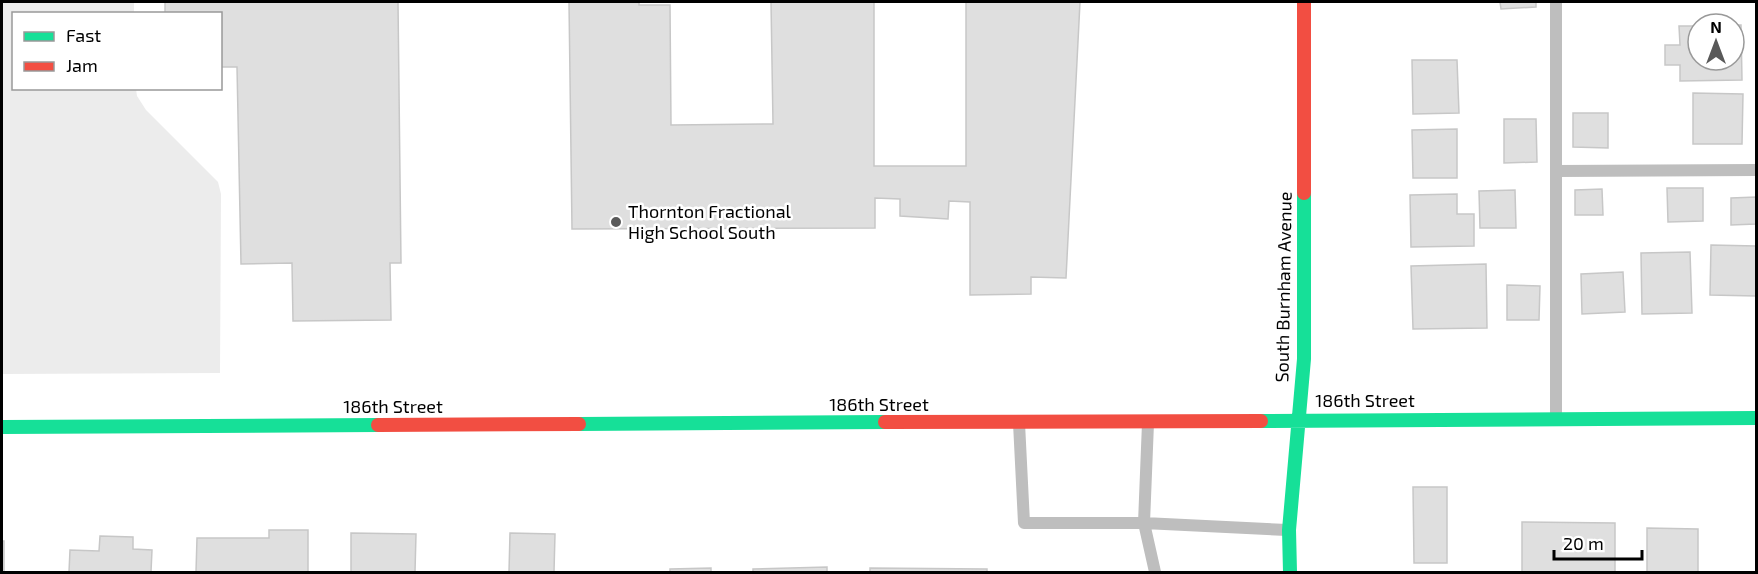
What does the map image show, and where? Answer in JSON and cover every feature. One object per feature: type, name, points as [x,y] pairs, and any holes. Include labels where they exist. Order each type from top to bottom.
[{"type":"street","name":"South Burnham Avenue","points":[[1290,573],[1289,530],[1304,359],[1304,2]]},
{"type":"street","name":"186th Street","points":[[2,427],[1756,418]]},
{"type":"lane","points":[[1556,2],[1556,418]]},
{"type":"lane","points":[[1556,171],[1756,170]]},
{"type":"lane","points":[[1148,421],[1144,523],[1155,573]]},
{"type":"lane","points":[[1019,422],[1024,523],[1144,523],[1289,530]]},
{"type":"shaded area","points":[[2,2],[134,2],[134,12],[12,12],[12,90],[136,90],[137,96],[146,110],[218,182],[221,194],[220,373],[2,374]]},
{"type":"building","points":[[165,2],[398,2],[401,263],[390,263],[391,320],[293,321],[292,263],[241,264],[237,67],[222,67],[222,12],[165,12]]},
{"type":"building","points":[[569,2],[639,2],[639,5],[670,5],[671,125],[773,124],[771,2],[874,2],[874,166],[966,166],[966,2],[1080,2],[1066,278],[1031,277],[1031,294],[970,295],[970,202],[949,201],[948,219],[900,216],[900,199],[875,198],[875,228],[572,229]]},
{"type":"building","points":[[1500,2],[1536,2],[1536,7],[1501,9]]},
{"type":"building","points":[[1679,26],[1686,26],[1686,72],[1742,72],[1742,80],[1680,81],[1680,65],[1665,65],[1665,45],[1680,45]]},
{"type":"building","points":[[1412,60],[1457,60],[1459,113],[1413,114]]},
{"type":"building","points":[[1693,93],[1743,94],[1742,144],[1693,144]]},
{"type":"building","points":[[1573,113],[1608,113],[1608,148],[1573,147]]},
{"type":"building","points":[[1504,119],[1536,119],[1537,162],[1504,163]]},
{"type":"building","points":[[1457,129],[1457,178],[1413,178],[1412,130]]},
{"type":"building","points":[[1667,188],[1703,188],[1703,221],[1668,222]]},
{"type":"building","points":[[1602,189],[1603,215],[1575,215],[1575,190]]},
{"type":"building","points":[[1515,190],[1516,228],[1480,228],[1479,191]]},
{"type":"building","points":[[1457,194],[1457,214],[1474,214],[1474,246],[1411,247],[1410,195]]},
{"type":"building","points":[[1756,197],[1756,224],[1731,225],[1731,198]]},
{"type":"building","points":[[1711,245],[1756,246],[1756,296],[1710,295]]},
{"type":"building","points":[[1690,252],[1692,313],[1642,314],[1641,253]]},
{"type":"building","points":[[1486,264],[1487,328],[1413,329],[1411,266]]},
{"type":"building","points":[[1623,272],[1625,312],[1582,314],[1581,274]]},
{"type":"building","points":[[1507,285],[1540,286],[1539,320],[1507,320]]},
{"type":"building","points":[[1413,487],[1447,487],[1447,563],[1414,563]]},
{"type":"building","points":[[1522,522],[1615,523],[1615,572],[1522,572]]},
{"type":"building","points":[[1647,528],[1698,529],[1698,572],[1647,572]]},
{"type":"building","points":[[269,530],[308,530],[308,572],[196,572],[197,538],[269,538]]},
{"type":"building","points":[[351,533],[416,534],[415,572],[351,572]]},
{"type":"building","points":[[510,533],[555,534],[554,572],[509,572]]},
{"type":"building","points":[[100,536],[133,537],[133,549],[152,550],[151,572],[69,572],[70,550],[99,551]]},
{"type":"building","points":[[2,541],[4,541],[4,572],[2,572]]},
{"type":"building","points":[[827,567],[827,572],[753,572],[753,569]]},
{"type":"building","points":[[711,568],[711,572],[670,572],[670,569]]},
{"type":"building","points":[[870,568],[987,569],[987,572],[870,572]]},
{"type":"traffic: fast","points":[[1290,572],[1289,530],[1304,359],[1304,193]]},
{"type":"traffic: fast","points":[[1261,421],[1756,418]]},
{"type":"traffic: fast","points":[[579,424],[885,422]]},
{"type":"traffic: fast","points":[[2,427],[378,425]]},
{"type":"traffic: jam","points":[[1304,2],[1304,193]]},
{"type":"traffic: jam","points":[[885,422],[1261,421]]},
{"type":"traffic: jam","points":[[378,425],[579,424]]},
{"type":"place","name":"Thornton Fractional High School South","points":[[616,222]]}]
